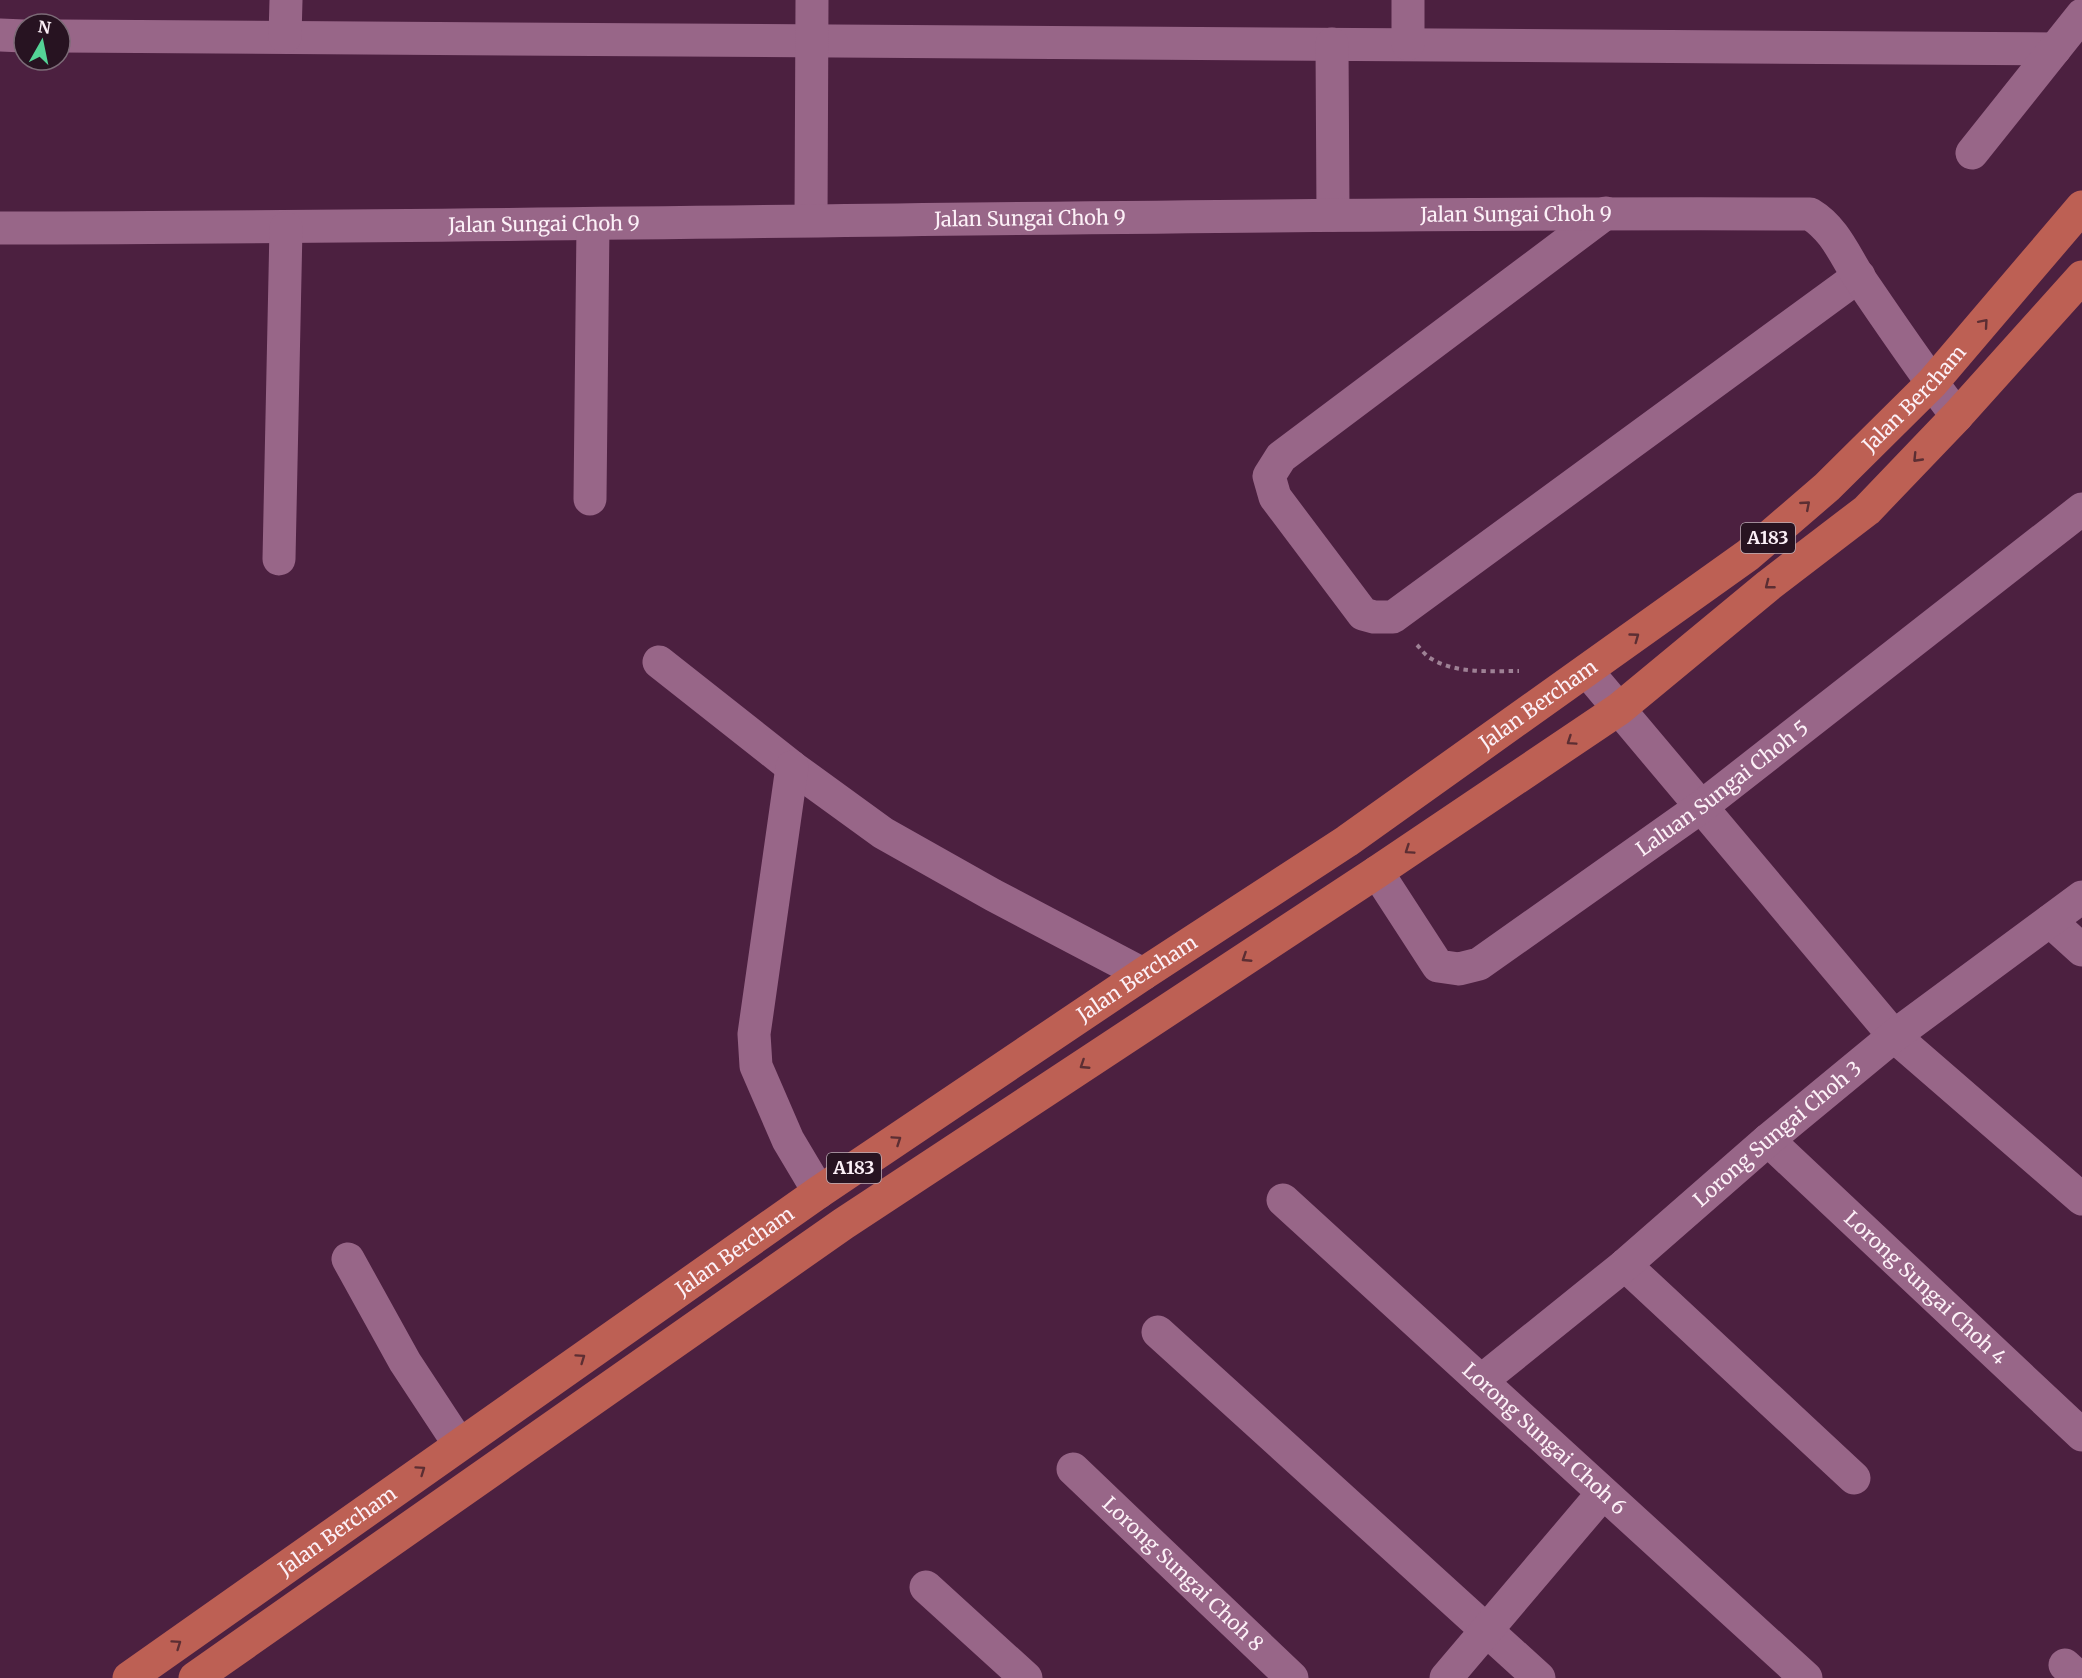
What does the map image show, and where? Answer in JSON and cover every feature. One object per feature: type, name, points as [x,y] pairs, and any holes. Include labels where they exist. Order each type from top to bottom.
[{"type":"main road","name":"Jalan Bercham","points":[[129,1678],[819,1192],[1143,974],[1347,841],[1748,555],[1827,487],[1932,383],[2082,207]]},
{"type":"main road","name":"Jalan Bercham","points":[[195,1678],[843,1224],[1377,872],[1619,709],[1769,585],[1867,510],[1957,416],[2082,277]]},
{"type":"street","points":[[285,37],[286,0]]},
{"type":"street","points":[[811,220],[812,0]]},
{"type":"street","points":[[1408,0],[1408,44]]},
{"type":"street","points":[[1972,153],[2082,15]]},
{"type":"street","points":[[72,36],[2055,49]]},
{"type":"street","points":[[1332,44],[1333,215]]},
{"type":"street","points":[[1606,213],[1281,457],[1269,476],[1275,497],[1363,614],[1374,617],[1393,617],[1859,276]]},
{"type":"street","name":"Jalan Sungai Choh 9","points":[[0,228],[286,228],[1333,215],[1810,214],[1824,222],[1833,233],[1859,276],[1957,416]]},
{"type":"street","points":[[590,499],[593,224]]},
{"type":"street","points":[[279,559],[286,228]]},
{"type":"street","name":"Laluan Sungai Choh 5","points":[[1377,872],[1438,966],[1459,969],[1479,964],[1701,807],[2082,509]]},
{"type":"street","points":[[659,662],[792,766],[883,833],[993,896],[1143,974]]},
{"type":"street","points":[[1587,671],[1894,1036],[2082,1199]]},
{"type":"street","points":[[792,766],[754,1034],[756,1066],[789,1140],[819,1192]]},
{"type":"street","name":"Lorong Sungai Choh 3","points":[[1481,1381],[1624,1265],[1768,1140],[1894,1036],[2082,897]]},
{"type":"street","points":[[2050,921],[2082,950]]},
{"type":"street","name":"Lorong Sungai Choh 4","points":[[1768,1140],[2082,1436]]},
{"type":"street","name":"Lorong Sungai Choh 6","points":[[1283,1200],[1806,1678]]},
{"type":"street","points":[[348,1259],[405,1362],[459,1444]]},
{"type":"street","points":[[1624,1265],[1854,1478]]},
{"type":"street","points":[[1158,1332],[1539,1678]]},
{"type":"street","name":"Lorong Sungai Choh 8","points":[[1072,1469],[1292,1678]]},
{"type":"street","points":[[1446,1678],[1603,1493]]},
{"type":"street","points":[[926,1587],[1026,1678]]},
{"type":"path","points":[[1393,617],[1429,658],[1450,667],[1530,671]]}]
